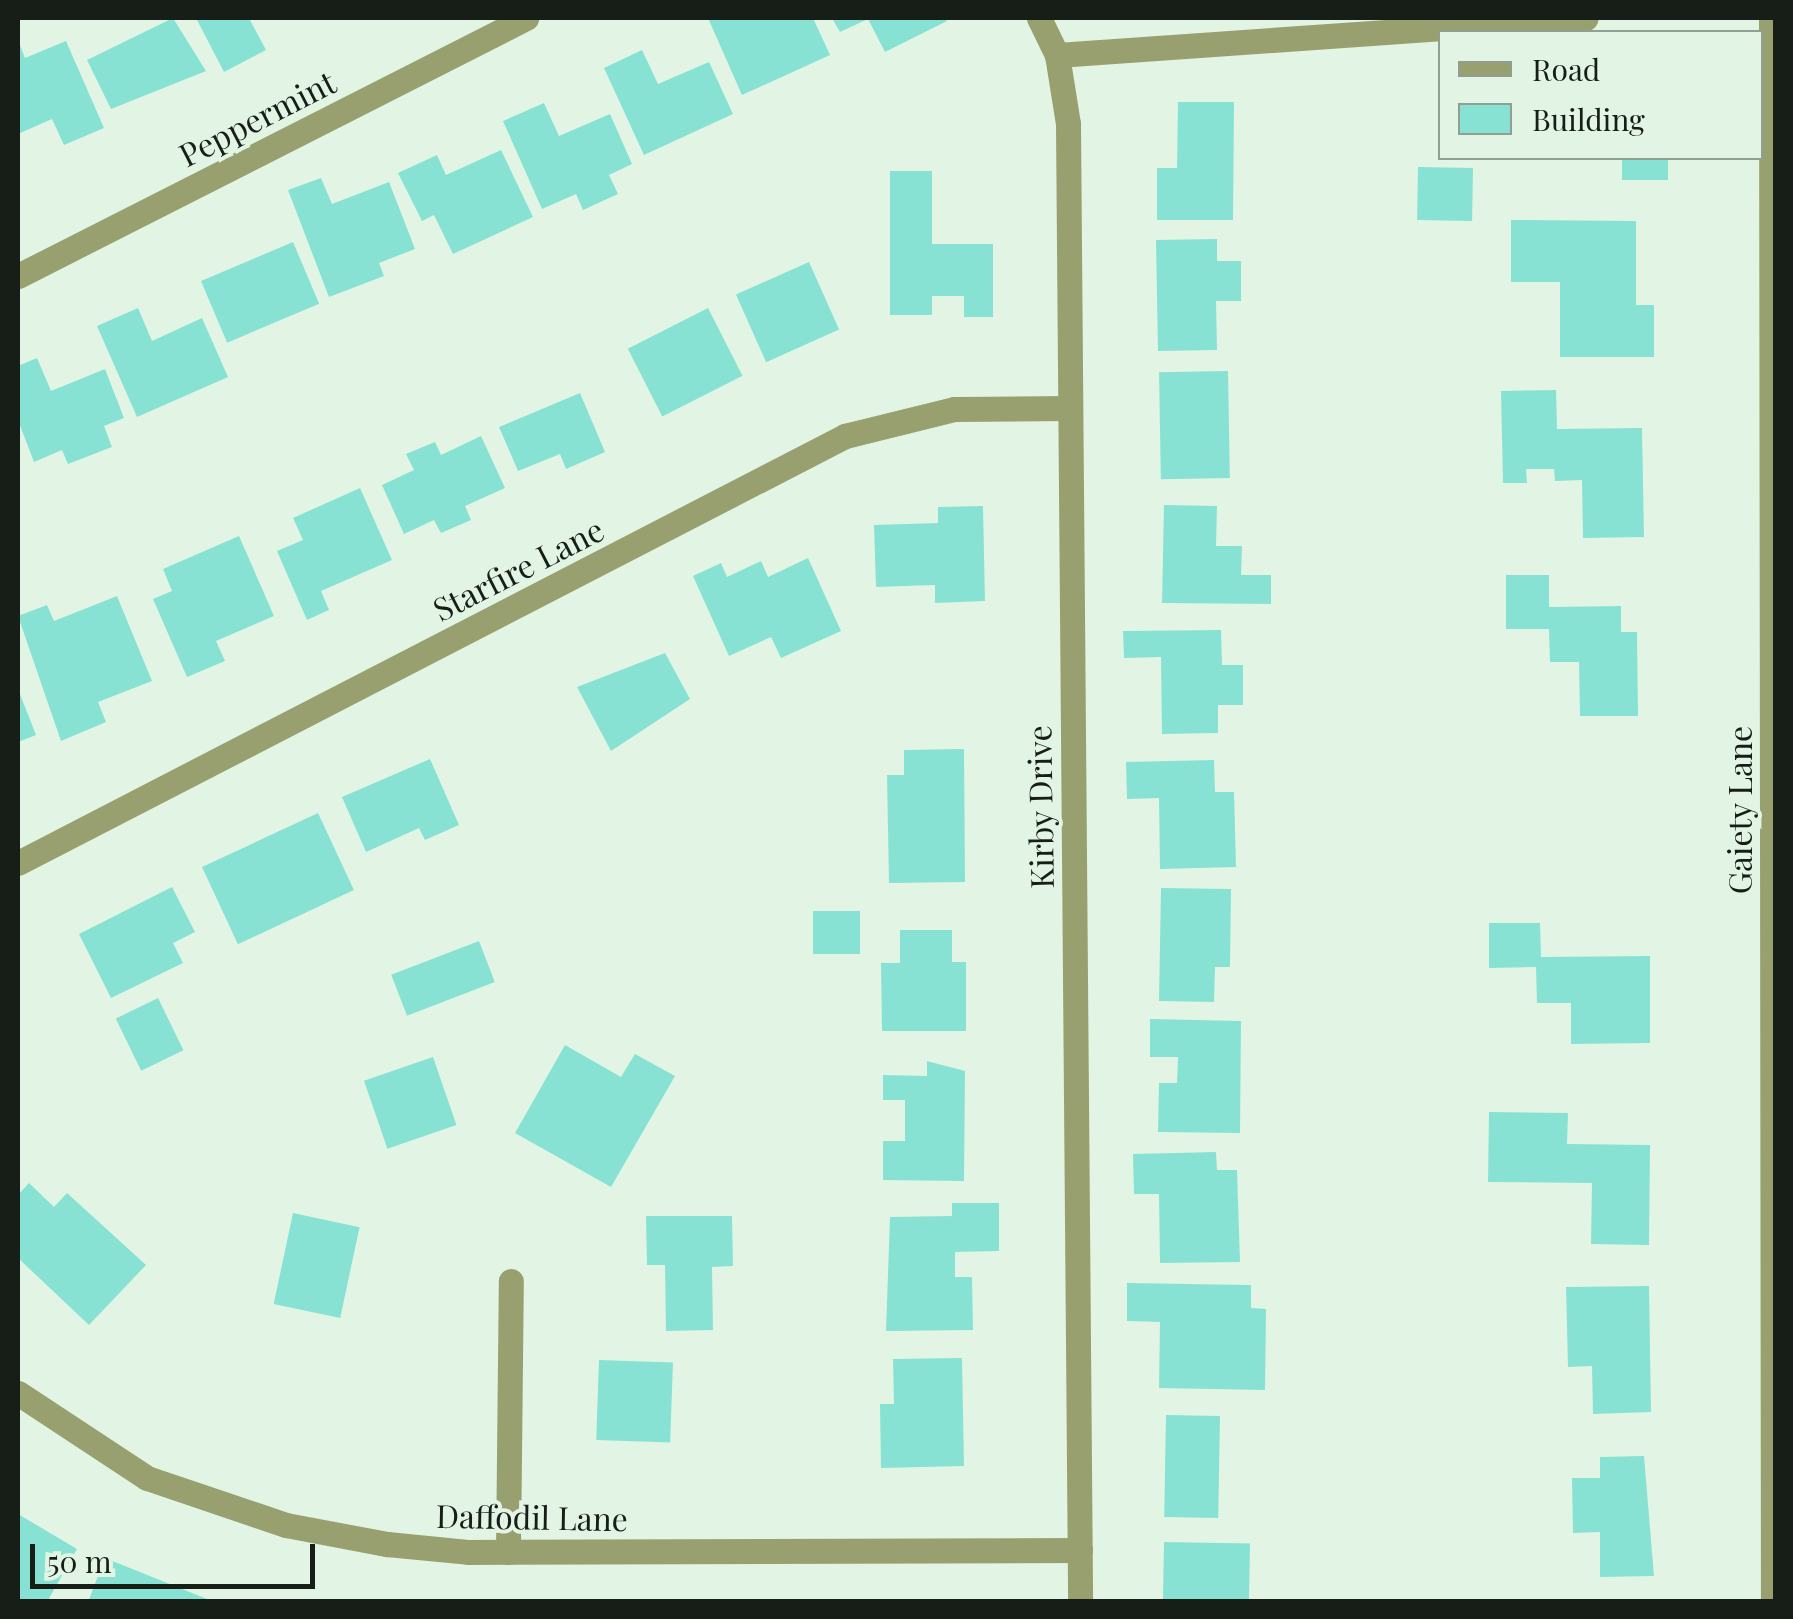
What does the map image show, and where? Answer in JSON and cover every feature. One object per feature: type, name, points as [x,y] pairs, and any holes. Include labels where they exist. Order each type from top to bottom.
[{"type":"street","name":"Peppermint","points":[[18,276],[526,18]]},
{"type":"street","name":"Kirby Drive","points":[[1039,18],[1057,55],[1068,124],[1080,1602]]},
{"type":"street","points":[[1057,55],[1586,18]]},
{"type":"street","name":"Gaiety Lane","points":[[1771,18],[1773,1602]]},
{"type":"street","name":"Starfire Lane","points":[[18,863],[845,436],[954,409],[1069,408]]},
{"type":"street","points":[[508,1552],[512,1281]]},
{"type":"street","name":"Daffodil Lane","points":[[18,1393],[147,1478],[286,1525],[508,1552],[1080,1550]]},
{"type":"building","points":[[173,18],[206,71],[111,109],[87,60]]},
{"type":"building","points":[[196,18],[249,18],[266,50],[224,72]]},
{"type":"building","points":[[708,18],[813,18],[830,55],[742,95]]},
{"type":"building","points":[[832,18],[947,21],[885,52],[868,19],[840,32]]},
{"type":"building","points":[[18,40],[25,58],[66,41],[104,128],[64,145],[52,119],[18,134]]},
{"type":"building","points":[[642,50],[658,84],[709,62],[733,114],[644,155],[604,68]]},
{"type":"building","points":[[1178,102],[1234,102],[1233,220],[1157,220],[1157,168],[1177,168]]},
{"type":"building","points":[[544,103],[559,136],[610,114],[632,164],[609,175],[618,194],[583,210],[576,194],[542,209],[503,121]]},
{"type":"building","points":[[501,150],[533,217],[453,254],[434,215],[422,221],[398,173],[437,155],[446,175]]},
{"type":"building","points":[[1622,160],[1668,160],[1668,180],[1622,180]]},
{"type":"building","points":[[1418,167],[1473,168],[1472,221],[1417,220]]},
{"type":"building","points":[[890,171],[932,171],[932,244],[993,244],[993,317],[964,317],[964,296],[932,296],[932,315],[890,315]]},
{"type":"building","points":[[321,178],[332,204],[389,182],[415,249],[379,263],[384,276],[329,297],[288,190]]},
{"type":"building","points":[[1511,220],[1636,221],[1636,305],[1654,305],[1654,357],[1560,357],[1560,282],[1511,282]]},
{"type":"building","points":[[1217,239],[1217,261],[1241,261],[1241,301],[1216,301],[1217,350],[1158,351],[1156,240]]},
{"type":"building","points":[[293,242],[319,304],[227,343],[201,281]]},
{"type":"building","points":[[809,262],[839,330],[766,362],[736,295]]},
{"type":"building","points":[[138,308],[152,341],[202,318],[228,377],[137,417],[97,326]]},
{"type":"building","points":[[708,308],[743,376],[662,417],[628,349]]},
{"type":"building","points":[[37,358],[51,391],[105,369],[124,418],[104,426],[112,447],[68,464],[62,450],[34,462],[18,420],[18,366]]},
{"type":"building","points":[[1228,371],[1230,478],[1161,479],[1159,372]]},
{"type":"building","points":[[1556,390],[1557,429],[1642,428],[1644,537],[1583,538],[1582,480],[1555,481],[1554,469],[1526,469],[1527,483],[1503,483],[1501,391]]},
{"type":"building","points":[[580,393],[605,452],[566,469],[560,454],[518,471],[499,427]]},
{"type":"building","points":[[481,436],[505,488],[465,506],[471,520],[441,533],[434,520],[404,534],[382,485],[414,470],[406,454],[435,442],[441,455]]},
{"type":"building","points":[[360,488],[392,560],[321,591],[329,610],[307,620],[277,551],[303,540],[293,518]]},
{"type":"building","points":[[1164,505],[1217,506],[1216,546],[1242,546],[1241,575],[1271,575],[1271,604],[1162,603]]},
{"type":"building","points":[[983,506],[985,601],[935,603],[935,585],[876,587],[874,525],[938,523],[938,507]]},
{"type":"building","points":[[239,536],[274,616],[216,641],[225,661],[187,677],[153,599],[172,591],[163,569]]},
{"type":"building","points":[[808,558],[841,631],[781,658],[771,637],[729,656],[693,576],[721,563],[727,577],[761,561],[768,577]]},
{"type":"building","points":[[1506,575],[1549,575],[1549,607],[1621,606],[1621,632],[1637,632],[1638,716],[1580,716],[1579,662],[1550,662],[1549,629],[1506,629]]},
{"type":"building","points":[[117,596],[152,681],[98,702],[106,722],[61,741],[18,616],[47,605],[54,621]]},
{"type":"building","points":[[1221,630],[1222,665],[1243,665],[1243,705],[1218,705],[1218,733],[1162,734],[1161,657],[1124,658],[1123,631]]},
{"type":"building","points":[[665,653],[690,699],[611,751],[577,687]]},
{"type":"building","points":[[18,689],[36,735],[18,742]]},
{"type":"building","points":[[964,749],[965,882],[889,883],[887,775],[904,775],[904,750]]},
{"type":"building","points":[[430,759],[459,825],[425,840],[419,828],[366,852],[342,797]]},
{"type":"building","points":[[1214,760],[1215,792],[1234,792],[1236,867],[1160,869],[1159,798],[1127,799],[1126,762]]},
{"type":"building","points":[[318,813],[354,890],[238,944],[202,867]]},
{"type":"building","points":[[172,887],[195,932],[173,943],[183,963],[111,998],[79,934]]},
{"type":"building","points":[[1161,888],[1231,889],[1230,967],[1215,967],[1214,1002],[1159,1001]]},
{"type":"building","points":[[813,911],[860,911],[860,954],[813,954]]},
{"type":"building","points":[[1489,923],[1540,923],[1541,957],[1650,956],[1650,1043],[1571,1044],[1571,1003],[1537,1003],[1536,967],[1489,968]]},
{"type":"building","points":[[900,930],[952,930],[952,962],[966,962],[966,1031],[882,1031],[881,963],[900,963]]},
{"type":"building","points":[[479,941],[495,982],[407,1016],[391,975]]},
{"type":"building","points":[[158,998],[183,1050],[141,1071],[116,1019]]},
{"type":"building","points":[[1150,1019],[1241,1021],[1240,1133],[1158,1132],[1159,1083],[1177,1083],[1178,1057],[1150,1057]]},
{"type":"building","points":[[565,1045],[621,1077],[635,1054],[675,1076],[611,1187],[515,1133]]},
{"type":"building","points":[[433,1057],[456,1125],[387,1149],[364,1081]]},
{"type":"building","points":[[927,1061],[965,1071],[964,1181],[883,1180],[883,1141],[905,1141],[905,1100],[883,1100],[883,1075],[927,1076]]},
{"type":"building","points":[[1489,1112],[1568,1113],[1567,1144],[1650,1145],[1649,1245],[1591,1244],[1592,1183],[1488,1182]]},
{"type":"building","points":[[1216,1152],[1217,1170],[1237,1170],[1240,1262],[1160,1263],[1159,1194],[1134,1194],[1133,1154]]},
{"type":"building","points":[[29,1183],[54,1207],[67,1193],[146,1265],[89,1325],[18,1258],[18,1195]]},
{"type":"building","points":[[952,1203],[999,1203],[999,1251],[955,1252],[955,1277],[972,1277],[973,1330],[886,1331],[890,1217],[952,1216]]},
{"type":"building","points":[[293,1213],[360,1227],[340,1318],[274,1304]]},
{"type":"building","points":[[646,1216],[732,1216],[733,1266],[712,1267],[713,1330],[666,1331],[665,1265],[647,1265]]},
{"type":"building","points":[[1127,1283],[1251,1285],[1251,1308],[1266,1309],[1265,1390],[1159,1388],[1160,1322],[1127,1321]]},
{"type":"building","points":[[1649,1286],[1651,1412],[1593,1414],[1592,1366],[1568,1367],[1566,1287]]},
{"type":"building","points":[[962,1358],[964,1466],[881,1468],[880,1404],[894,1404],[893,1359]]},
{"type":"building","points":[[599,1360],[673,1363],[670,1443],[596,1440]]},
{"type":"building","points":[[1166,1415],[1220,1416],[1218,1518],[1164,1517]]},
{"type":"building","points":[[1644,1456],[1654,1576],[1600,1577],[1600,1532],[1573,1533],[1572,1478],[1600,1478],[1600,1457]]},
{"type":"building","points":[[18,1514],[77,1549],[47,1602],[18,1602]]},
{"type":"building","points":[[1164,1542],[1250,1544],[1249,1602],[1163,1602]]},
{"type":"building","points":[[105,1558],[212,1601],[212,1602],[88,1602]]}]
